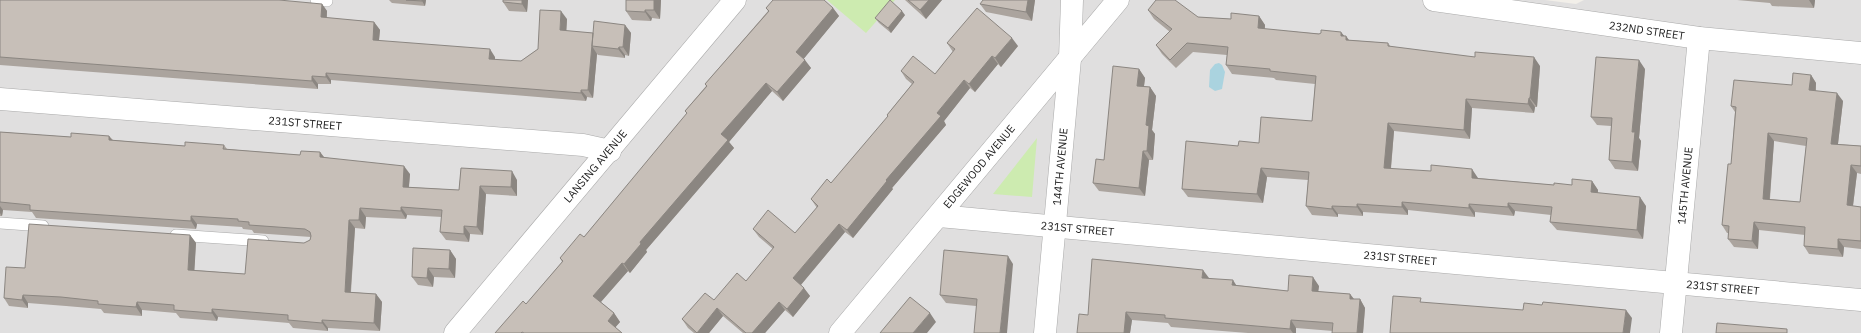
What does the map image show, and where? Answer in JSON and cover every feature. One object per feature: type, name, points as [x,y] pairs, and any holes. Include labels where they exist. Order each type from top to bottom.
[{"type":"street","name":"LANSING AVENUE","points":[[456,333],[735,0]]},
{"type":"street","name":"144TH AVENUE","points":[[1045,333],[1070,59],[1072,0]]},
{"type":"street","name":"EDGEWOOD AVENUE","points":[[840,333],[1118,0]]},
{"type":"street","name":"232ND STREET","points":[[1434,0],[1699,38],[1861,53]]},
{"type":"street","name":"145TH AVENUE","points":[[1671,333],[1699,38]]},
{"type":"street","name":"231ST STREET","points":[[0,99],[583,145],[610,151]]},
{"type":"street","name":"231ST STREET","points":[[939,216],[1861,300]]},
{"type":"lane","points":[[0,223],[56,227]]},
{"type":"lane","points":[[167,235],[278,242]]},
{"type":"shaded area","points":[[0,0],[1545,0],[1576,4],[1584,0],[1861,0],[1861,333],[0,333]]},
{"type":"green space","points":[[827,0],[895,0],[866,33]]},
{"type":"green space","points":[[1037,138],[1032,197],[993,194]]},
{"type":"water","points":[[1219,63],[1222,65],[1225,72],[1222,89],[1215,91],[1209,87],[1210,70],[1215,64]]},
{"type":"building","points":[[0,0],[279,0],[322,4],[321,17],[374,22],[373,40],[490,49],[489,59],[521,61],[538,49],[540,10],[561,11],[560,30],[593,33],[588,90],[581,90],[581,93],[326,73],[326,77],[312,76],[312,81],[0,57]]},
{"type":"building","points":[[503,0],[522,0],[522,4],[503,2]]},
{"type":"building","points":[[626,0],[654,0],[654,10],[645,10],[645,12],[626,11]]},
{"type":"building","points":[[773,0],[824,0],[833,8],[796,52],[805,60],[777,92],[766,83],[721,134],[728,140],[640,242],[641,244],[624,264],[622,263],[593,296],[614,313],[608,321],[622,333],[495,333],[523,301],[526,304],[563,261],[560,258],[580,234],[584,237],[687,113],[685,111],[707,86],[705,84],[769,11],[766,8]]},
{"type":"building","points":[[890,0],[902,11],[888,28],[875,18]]},
{"type":"building","points":[[908,0],[929,0],[920,10]]},
{"type":"building","points":[[983,0],[1028,0],[1026,12],[980,4]]},
{"type":"building","points":[[1156,0],[1175,0],[1198,17],[1231,19],[1231,13],[1259,16],[1258,28],[1319,34],[1321,33],[1321,30],[1341,32],[1341,36],[1346,36],[1346,40],[1388,43],[1388,46],[1475,57],[1475,52],[1534,57],[1530,98],[1528,104],[1466,99],[1464,130],[1388,123],[1384,168],[1431,171],[1431,165],[1472,169],[1472,178],[1554,185],[1554,183],[1572,185],[1572,179],[1592,181],[1591,192],[1640,197],[1637,230],[1550,222],[1552,207],[1508,203],[1508,207],[1469,204],[1469,208],[1402,202],[1402,207],[1357,204],[1357,207],[1332,206],[1332,209],[1306,206],[1309,172],[1261,168],[1257,194],[1182,189],[1186,141],[1238,146],[1239,141],[1259,143],[1261,117],[1312,121],[1316,76],[1270,71],[1270,69],[1226,65],[1228,47],[1187,43],[1170,60],[1156,45],[1172,29],[1148,10]]},
{"type":"building","points":[[977,8],[1012,38],[995,58],[992,56],[969,84],[964,80],[937,113],[941,116],[886,180],[887,181],[847,230],[839,224],[793,278],[804,288],[787,309],[779,302],[752,333],[746,333],[717,308],[697,333],[682,319],[705,293],[714,300],[737,273],[746,281],[774,247],[753,229],[768,210],[795,233],[818,206],[811,199],[827,179],[831,183],[888,116],[887,115],[914,82],[901,71],[913,56],[935,74],[955,49],[947,43]]},
{"type":"building","points":[[594,21],[625,25],[623,47],[619,47],[618,49],[592,46]]},
{"type":"building","points":[[1596,57],[1639,60],[1632,132],[1635,132],[1632,162],[1609,160],[1612,118],[1591,117]]},
{"type":"building","points":[[1113,66],[1139,69],[1137,86],[1150,87],[1146,125],[1149,126],[1147,151],[1143,151],[1139,188],[1093,183],[1096,159],[1104,160]]},
{"type":"building","points":[[1793,73],[1811,75],[1809,90],[1837,93],[1831,144],[1861,146],[1861,166],[1851,165],[1847,205],[1861,207],[1861,241],[1838,239],[1838,249],[1804,246],[1805,227],[1754,222],[1752,241],[1728,239],[1729,226],[1722,225],[1728,164],[1731,164],[1736,107],[1731,106],[1734,80],[1792,85]],"holes":[[[1768,133],[1807,138],[1800,202],[1763,199]]]},
{"type":"building","points":[[0,132],[71,137],[71,133],[109,136],[109,140],[185,146],[185,142],[224,145],[223,149],[300,155],[301,151],[320,152],[320,157],[404,166],[403,187],[459,190],[461,168],[512,171],[511,187],[480,186],[477,227],[464,226],[464,234],[440,232],[442,210],[401,207],[401,211],[360,208],[359,220],[349,220],[345,292],[376,294],[374,323],[322,320],[322,323],[288,320],[288,315],[212,309],[212,313],[174,310],[174,305],[137,302],[136,307],[98,304],[98,301],[61,297],[23,295],[22,300],[4,298],[6,267],[25,268],[29,224],[190,235],[188,270],[245,274],[248,239],[304,243],[310,240],[311,236],[310,232],[305,229],[249,225],[249,222],[238,221],[238,219],[191,216],[191,221],[30,210],[30,205],[0,202]]},
{"type":"building","points":[[413,248],[450,250],[449,269],[428,268],[427,278],[412,277]]},
{"type":"building","points":[[944,250],[1008,256],[1000,333],[974,333],[977,299],[940,295]]},
{"type":"building","points":[[1092,259],[1203,270],[1202,278],[1233,280],[1232,285],[1288,291],[1289,275],[1313,277],[1312,291],[1350,294],[1350,299],[1360,299],[1357,333],[1332,333],[1333,323],[1291,320],[1290,329],[1165,318],[1165,315],[1126,312],[1124,333],[1077,333],[1079,314],[1088,315]]},
{"type":"building","points":[[1393,296],[1421,298],[1420,302],[1523,310],[1524,303],[1542,305],[1543,302],[1626,310],[1623,333],[1390,333]]},
{"type":"building","points":[[910,297],[930,313],[913,333],[880,333]]},
{"type":"building","points":[[1717,323],[1787,329],[1787,333],[1716,333]]}]
